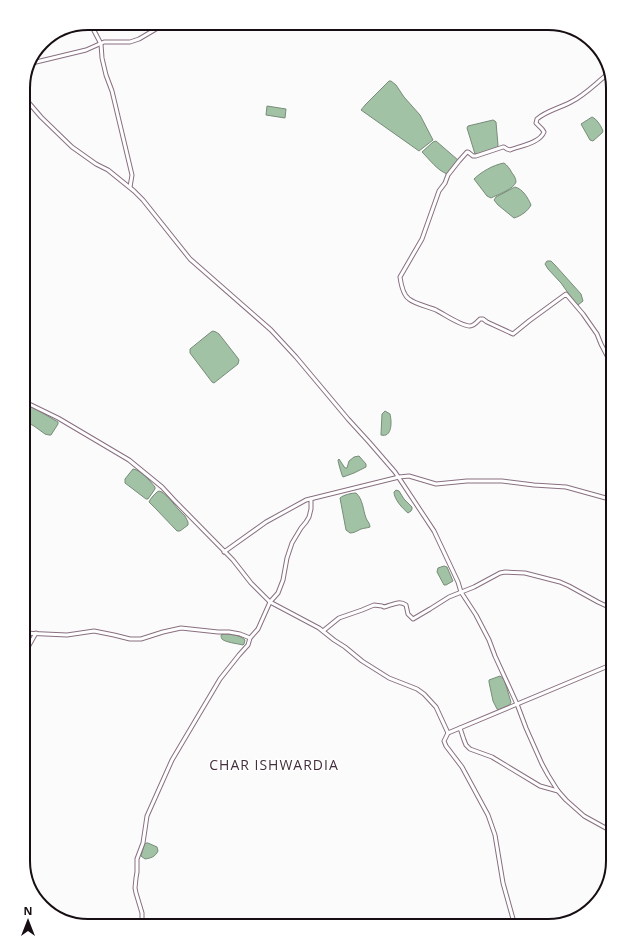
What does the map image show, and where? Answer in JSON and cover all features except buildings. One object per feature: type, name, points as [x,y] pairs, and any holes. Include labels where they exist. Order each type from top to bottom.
[{"type":"street","points":[[94,30],[101,44],[102,58],[106,75],[112,91],[132,175],[130,188]]},
{"type":"street","points":[[36,62],[86,50],[104,42],[130,42],[154,30]]},
{"type":"street","points":[[605,76],[578,98],[536,119],[536,123],[544,132],[536,141],[510,150],[503,147],[476,156],[473,156],[467,152],[448,175],[445,183],[439,191],[422,239],[400,277],[400,283],[409,299],[465,325],[472,326],[480,319],[483,319],[514,334],[566,294],[597,334],[606,354]]},
{"type":"street","points":[[30,105],[40,117],[72,147],[96,164],[108,170],[130,188],[142,200],[190,259],[271,330],[399,477],[434,531],[458,582],[461,592],[474,610],[489,640],[548,776],[566,800],[584,816],[606,828]]},
{"type":"street","points":[[30,404],[58,418],[129,460],[162,487],[233,560],[251,583],[270,602],[320,628],[362,661],[389,678],[424,694],[436,707],[448,733]]},
{"type":"street","points":[[224,552],[266,522],[306,500],[399,477],[409,476],[436,484],[467,481],[502,481],[566,487],[606,498]]},
{"type":"street","points":[[142,919],[142,913],[135,888],[137,859],[143,842],[147,816],[172,760],[220,679],[248,645],[250,638],[258,629],[270,602],[278,593],[283,580],[287,558],[292,543],[300,528],[309,517],[311,499]]},
{"type":"street","points":[[323,631],[339,618],[374,605],[384,607],[396,603],[403,603],[406,605],[408,614],[413,619],[449,597],[474,587],[502,572],[525,573],[560,582],[606,606]]},
{"type":"street","points":[[30,633],[67,635],[94,631],[130,639],[141,639],[181,628],[229,632],[250,638]]},
{"type":"street","points":[[30,644],[36,633]]},
{"type":"street","points":[[513,919],[504,883],[495,835],[488,815],[462,768],[444,741],[448,733],[606,667]]},
{"type":"street","points":[[460,728],[466,745],[470,749],[492,757],[540,786],[558,791]]},
{"type":"shaded area","points":[[389,81],[396,85],[404,97],[420,115],[433,140],[419,151],[361,110]]},
{"type":"shaded area","points":[[267,106],[286,109],[285,118],[266,115]]},
{"type":"shaded area","points":[[592,117],[597,121],[603,131],[593,141],[590,140],[581,124]]},
{"type":"shaded area","points":[[493,120],[496,122],[497,148],[475,154],[467,128],[468,126]]},
{"type":"shaded area","points":[[436,141],[458,160],[447,174],[437,167],[422,152]]},
{"type":"shaded area","points":[[504,163],[515,178],[515,185],[491,198],[487,196],[474,179],[488,169]]},
{"type":"shaded area","points":[[515,187],[523,192],[531,205],[524,213],[514,218],[494,200],[496,197]]},
{"type":"shaded area","points":[[547,261],[551,261],[581,294],[583,301],[578,305],[548,269],[545,264]]},
{"type":"shaded area","points":[[213,331],[219,334],[239,360],[238,364],[214,383],[190,353],[190,349]]},
{"type":"shaded area","points":[[30,406],[58,422],[51,435],[45,434],[30,424]]},
{"type":"shaded area","points":[[385,411],[390,414],[390,429],[387,434],[381,435],[382,414]]},
{"type":"shaded area","points":[[359,456],[366,464],[366,467],[343,477],[338,460],[339,459],[345,468],[347,468],[349,461],[354,457]]},
{"type":"shaded area","points":[[133,469],[142,474],[155,487],[148,499],[125,483],[125,479]]},
{"type":"shaded area","points":[[396,490],[399,491],[412,507],[411,511],[408,513],[395,498],[394,492]]},
{"type":"shaded area","points":[[159,491],[169,498],[185,516],[188,525],[180,531],[177,531],[149,502]]},
{"type":"shaded area","points":[[356,493],[361,501],[370,527],[350,533],[346,530],[340,498],[348,494]]},
{"type":"shaded area","points":[[444,566],[447,567],[453,581],[446,585],[444,585],[437,572],[438,568]]},
{"type":"shaded area","points":[[224,634],[241,637],[245,640],[244,644],[223,640],[221,635]]},
{"type":"shaded area","points":[[500,676],[504,679],[511,702],[509,706],[499,710],[493,701],[489,680]]},
{"type":"shaded area","points":[[146,843],[157,847],[158,851],[153,857],[145,859],[141,856]]},
{"type":"district","name":"CHAR ISHWARDIA","points":[[274,765]]}]
